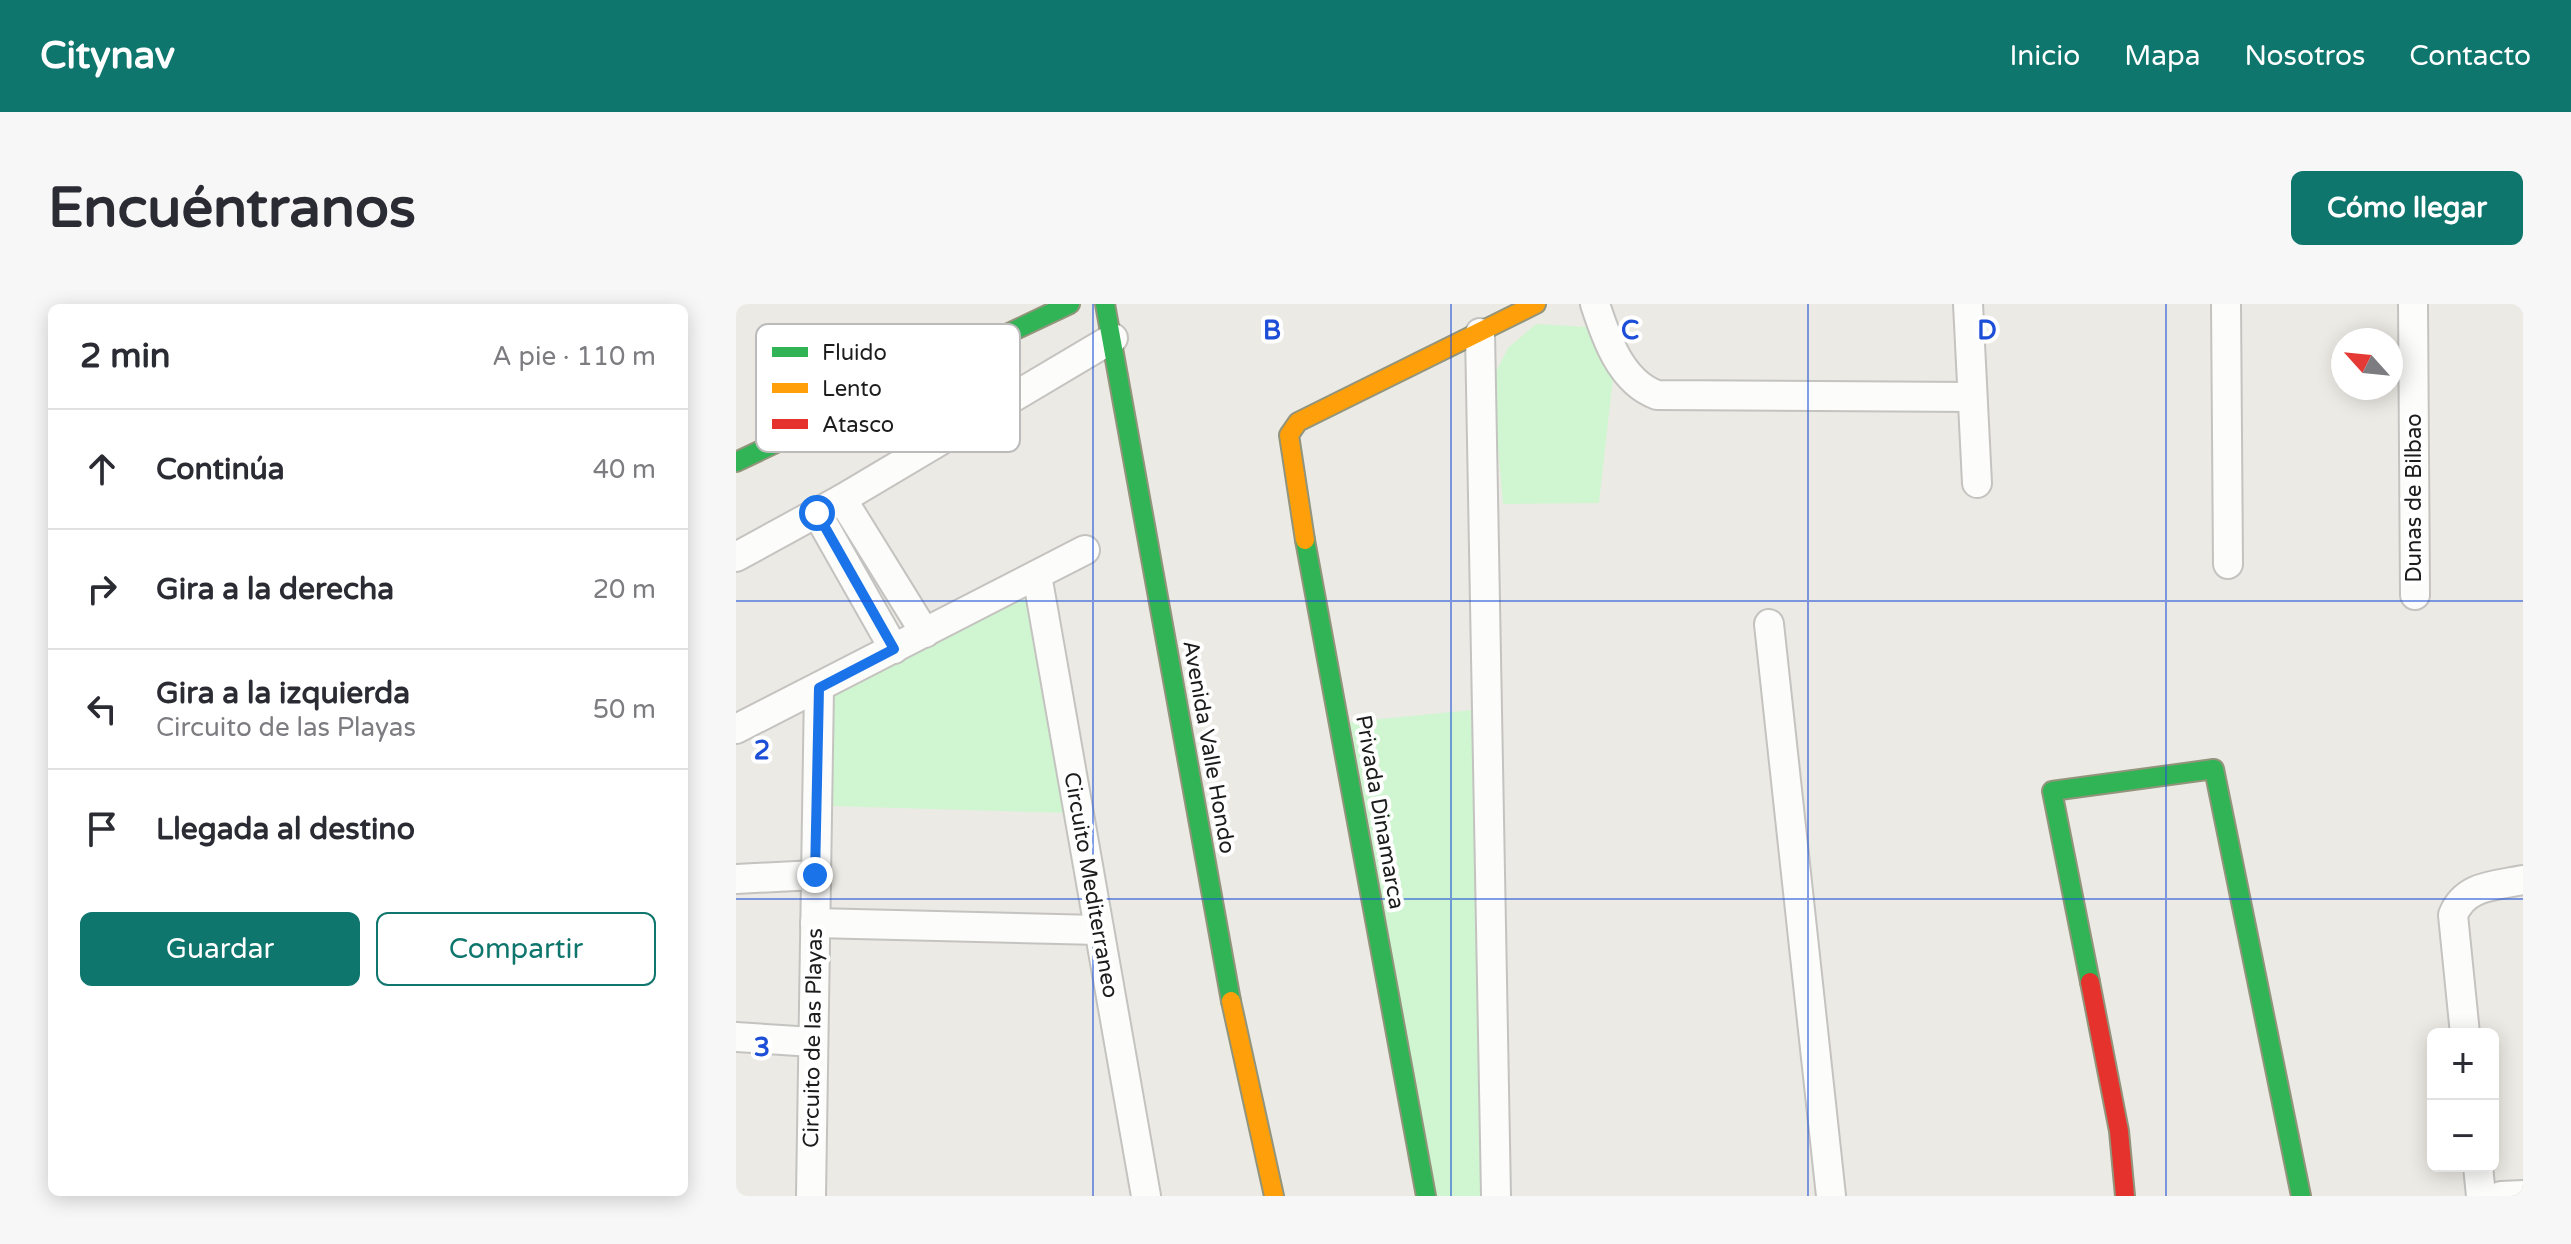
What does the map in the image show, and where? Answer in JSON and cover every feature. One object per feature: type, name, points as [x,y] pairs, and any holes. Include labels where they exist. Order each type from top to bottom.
[{"type":"street","points":[[1020,328],[1070,304]]},
{"type":"street","name":"Avenida Valle Hondo","points":[[1105,304],[1229,992],[1274,1196]]},
{"type":"street","points":[[1496,1196],[1489,320],[1536,304]]},
{"type":"street","points":[[1595,304],[1620,362],[1641,389],[1657,395],[1972,397]]},
{"type":"street","points":[[1968,304],[1977,483]]},
{"type":"street","points":[[2226,304],[2228,564]]},
{"type":"street","name":"Dunas de Bilbao","points":[[2413,304],[2415,595]]},
{"type":"street","name":"Privada Dinamarca","points":[[1426,1196],[1291,466],[1289,435],[1298,422],[1489,320]]},
{"type":"street","points":[[1020,393],[1113,338]]},
{"type":"street","points":[[736,462],[757,452]]},
{"type":"street","points":[[736,557],[921,452]]},
{"type":"street","points":[[842,499],[925,633]]},
{"type":"street","points":[[817,513],[894,649]]},
{"type":"street","points":[[736,729],[1085,550]]},
{"type":"street","name":"Circuito Mediterraneo","points":[[1037,575],[1146,1196]]},
{"type":"street","points":[[1769,624],[1831,1196]]},
{"type":"street","name":"Circuito de las Playas","points":[[811,1196],[819,688]]},
{"type":"street","points":[[2125,1196],[2119,1131],[2052,791],[2214,769],[2301,1196]]},
{"type":"street","points":[[736,879],[815,875]]},
{"type":"street","points":[[2464,1028],[2453,915],[2459,901],[2469,891],[2523,880]]},
{"type":"street","points":[[815,923],[1099,930]]},
{"type":"street","points":[[736,1037],[813,1042]]},
{"type":"street","points":[[2479,1172],[2481,1196]]},
{"type":"street","points":[[2501,1196],[2523,1195]]},
{"type":"green space","points":[[1536,324],[1588,327],[1613,378],[1599,503],[1503,504],[1492,379],[1508,348]]},
{"type":"green space","points":[[1033,585],[1071,813],[829,806],[831,694]]},
{"type":"green space","points":[[1482,709],[1484,1196],[1434,1196],[1350,722]]},
{"type":"traffic: fast","points":[[1020,328],[1070,304]]},
{"type":"traffic: fast","points":[[1105,304],[1231,1001]]},
{"type":"traffic: fast","points":[[736,462],[757,452]]},
{"type":"traffic: fast","points":[[1305,540],[1426,1196]]},
{"type":"traffic: fast","points":[[2090,982],[2052,791],[2214,769],[2301,1196]]},
{"type":"traffic: slow","points":[[1305,540],[1289,435],[1298,422],[1536,304]]},
{"type":"traffic: slow","points":[[1231,1001],[1274,1196]]},
{"type":"traffic: jam","points":[[2090,982],[2119,1131],[2125,1196]]},
{"type":"route","points":[[815,875],[819,688],[894,649],[817,513]]}]
